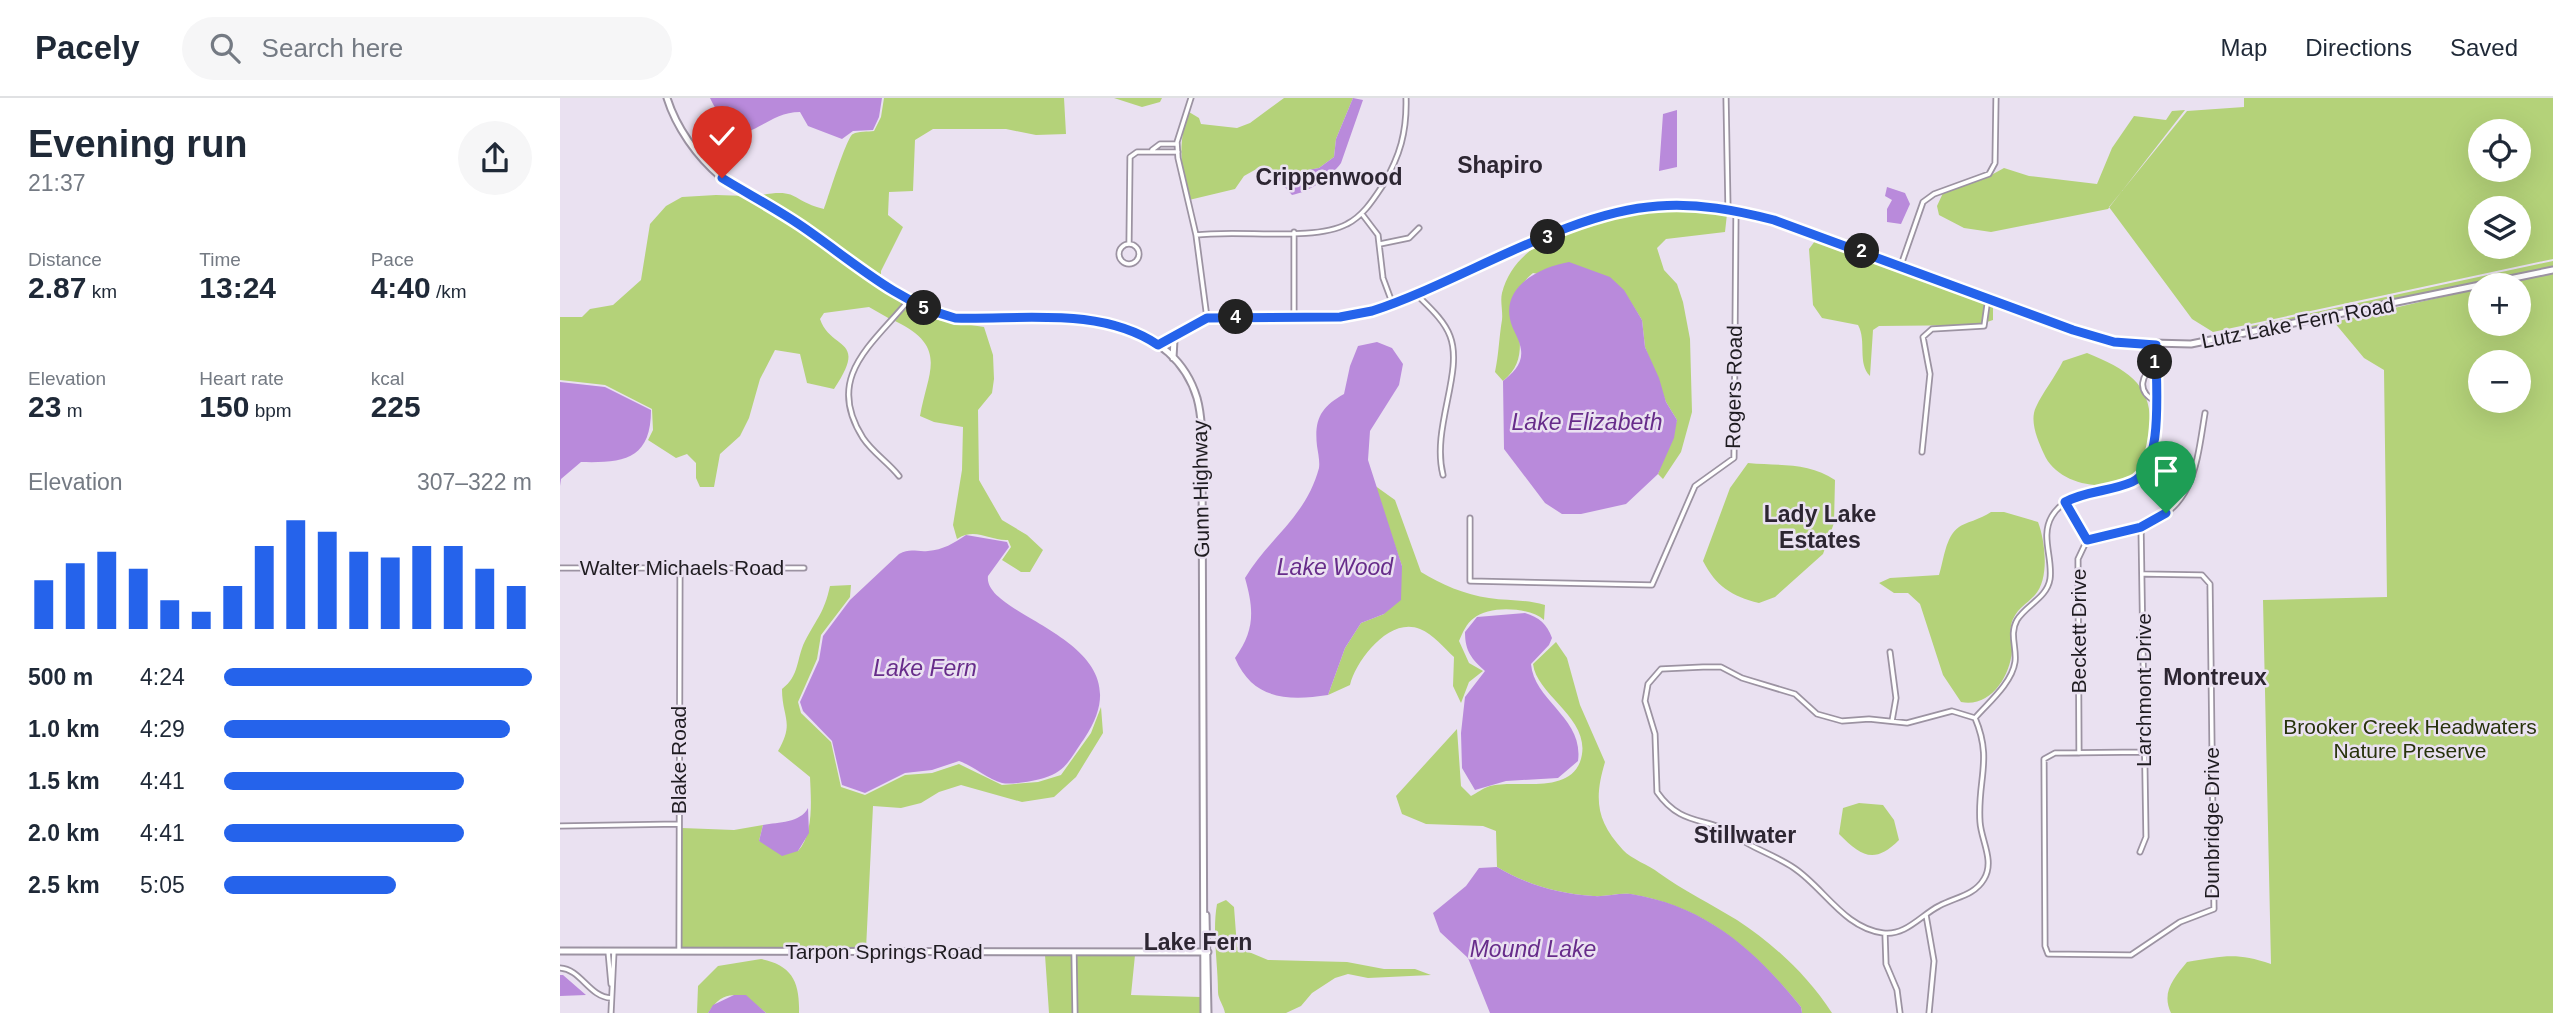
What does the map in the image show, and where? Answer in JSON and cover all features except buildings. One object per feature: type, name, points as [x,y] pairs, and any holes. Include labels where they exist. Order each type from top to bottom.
[{"type":"main road","name":"Gunn Highway","points":[[667,98],[672,115],[697,153],[722,178],[797,223],[908,300],[933,312],[955,318],[1108,323],[1132,331],[1158,345],[1173,358],[1196,394],[1201,427],[1206,1013]]},
{"type":"main road","name":"Lutz Lake Fern Road","points":[[1158,345],[1180,330],[1207,318],[1340,317],[1393,304],[1569,228],[1611,215],[1655,206],[1728,208],[1774,220],[2094,337],[2156,345],[2192,344],[2468,287]]},
{"type":"main road","name":"Lutz Lake Fern Road","points":[[2531,275],[2553,270]]},
{"type":"main road","points":[[1173,358],[1174,340],[1180,330]]},
{"type":"main road","name":"Tarpon Springs Road","points":[[560,951],[1205,952]]},
{"type":"street","points":[[1191,98],[1177,144],[1181,179],[1196,235],[1207,318]]},
{"type":"street","points":[[1196,235],[1222,231],[1334,230],[1362,214],[1398,158],[1407,123],[1406,98]]},
{"type":"street","points":[[1726,98],[1728,208]]},
{"type":"street","points":[[1901,265],[1923,202],[1934,194],[1989,174],[1995,163],[1996,98]]},
{"type":"street","points":[[1150,151],[1160,144],[1177,144]]},
{"type":"street","points":[[1129,244],[1129,160],[1137,152],[1178,152]]},
{"type":"street","name":"Rogers Road","points":[[1470,518],[1470,581],[1652,585],[1695,486],[1734,458],[1736,210]]},
{"type":"street","points":[[1362,214],[1373,226],[1380,244],[1383,278],[1393,304]]},
{"type":"street","points":[[1380,244],[1409,238],[1419,228]]},
{"type":"street","points":[[1294,232],[1294,317]]},
{"type":"street","points":[[1129,244],[1135,246],[1139,255],[1132,264],[1125,263],[1119,256],[1121,249],[1129,244]]},
{"type":"street","points":[[1416,295],[1445,327],[1454,351],[1440,432],[1443,475]]},
{"type":"street","points":[[1922,452],[1923,419],[1930,374],[1923,337],[1932,329],[1984,326],[1988,298]]},
{"type":"street","points":[[899,477],[862,437],[848,401],[847,383],[859,360],[908,300]]},
{"type":"street","points":[[1975,718],[2008,678],[2015,663],[2013,638],[2017,621],[2041,597],[2050,579],[2047,537],[2052,517],[2065,502],[2084,492],[2134,481],[2148,468],[2154,449],[2156,345]]},
{"type":"street","points":[[2155,363],[2145,373],[2142,384],[2146,395],[2155,401]]},
{"type":"street","name":"Beckett Drive","points":[[2079,752],[2078,559],[2087,540],[2141,527],[2166,513],[2185,494],[2195,475],[2204,413]]},
{"type":"street","points":[[2065,502],[2087,540]]},
{"type":"street","name":"Larchmont Drive","points":[[2140,852],[2146,837],[2144,575],[2141,527]]},
{"type":"street","name":"Walter Michaels Road","points":[[560,568],[804,568]]},
{"type":"street","name":"Blake Road","points":[[679,951],[680,568]]},
{"type":"street","name":"Dunbridge Drive","points":[[2144,575],[2202,575],[2210,583],[2214,909],[2180,922],[2131,955],[2048,954],[2045,946],[2044,761],[2052,753],[2144,752]]},
{"type":"street","points":[[1890,652],[1896,698],[1892,721]]},
{"type":"street","points":[[1721,667],[1742,678],[1795,694],[1816,714],[1831,719],[1907,723],[1952,711],[1975,718],[1984,740],[1986,756],[1979,805],[1980,826],[1989,864],[1985,878],[1962,897],[1940,905],[1903,930],[1885,933],[1871,929],[1829,903],[1794,867],[1743,843],[1732,834],[1691,821],[1661,799],[1655,778],[1655,734],[1644,701],[1648,684],[1661,669],[1721,667]]},
{"type":"street","points":[[560,826],[679,824]]},
{"type":"street","points":[[1926,915],[1934,961],[1929,1013]]},
{"type":"street","points":[[1885,933],[1885,964],[1897,990],[1900,1013]]},
{"type":"street","points":[[611,951],[608,971],[611,1013]]},
{"type":"street","points":[[611,951],[614,971],[611,984]]},
{"type":"street","points":[[1074,952],[1075,1013]]},
{"type":"street","points":[[560,968],[568,970],[600,996],[611,998]]},
{"type":"street","points":[[608,971],[614,971]]},
{"type":"green space","points":[[884,98],[1064,98],[1066,134],[1036,135],[1006,129],[933,129],[915,140],[913,191],[889,192],[888,215],[903,227],[881,271],[881,281],[798,221],[757,196],[788,194],[824,209],[850,137],[855,133],[874,131],[881,117]]},
{"type":"green space","points":[[1114,98],[1162,98],[1160,102],[1142,107]]},
{"type":"green space","points":[[1284,98],[1353,98],[1336,139],[1334,157],[1319,168],[1275,176],[1269,169],[1260,167],[1244,176],[1235,189],[1189,200],[1182,145],[1189,112],[1199,118],[1201,124],[1237,128],[1250,123]]},
{"type":"green space","points":[[2244,98],[2553,98],[2553,259],[2488,273],[2468,273],[2468,277],[2213,332],[2192,319],[2109,207],[2187,111],[2244,107]]},
{"type":"green space","points":[[2185,110],[2108,209],[1991,232],[1964,228],[1939,215],[1937,206],[1943,193],[1984,179],[2004,168],[2029,176],[2097,184],[2112,148],[2134,116],[2166,120],[2172,111]]},
{"type":"green space","points":[[747,196],[796,225],[903,304],[890,319],[869,307],[824,313],[820,319],[825,329],[848,352],[844,372],[834,389],[807,383],[800,354],[775,350],[760,379],[749,418],[740,436],[720,454],[714,487],[700,487],[696,478],[696,463],[687,454],[676,458],[648,440],[653,430],[652,409],[605,385],[560,380],[560,317],[582,317],[590,309],[613,305],[641,280],[650,224],[666,206],[682,197]]},
{"type":"green space","points":[[1648,211],[1714,211],[1727,214],[1725,232],[1666,239],[1657,248],[1664,270],[1677,284],[1683,302],[1690,339],[1692,412],[1681,452],[1663,479],[1658,474],[1677,420],[1666,402],[1645,347],[1642,320],[1623,290],[1533,273],[1522,285],[1517,298],[1519,355],[1514,368],[1503,381],[1495,372],[1502,320],[1502,293],[1510,273],[1524,256],[1541,243],[1583,225]]},
{"type":"green space","points":[[1815,241],[1993,306],[1993,320],[1978,325],[1879,326],[1873,330],[1870,376],[1864,365],[1858,325],[1822,318],[1813,305],[1809,249]]},
{"type":"green space","points":[[2553,261],[2553,267],[2524,273],[2497,273]]},
{"type":"green space","name":"Brooker Creek Headwaters Nature Preserve","points":[[2553,270],[2553,1013],[2171,1013],[2168,1005],[2170,986],[2187,962],[2230,956],[2271,964],[2263,600],[2387,597],[2384,370],[2364,358],[2334,322],[2468,291],[2468,336],[2531,336],[2531,275]]},
{"type":"green space","points":[[2468,279],[2468,284],[2251,329],[2251,326]]},
{"type":"green space","points":[[908,306],[932,319],[984,327],[993,355],[994,379],[992,393],[978,410],[979,480],[1002,520],[1027,535],[1043,550],[1030,572],[1021,572],[1002,560],[1011,547],[1008,540],[976,534],[957,539],[953,525],[962,470],[963,427],[934,422],[920,416],[931,361],[923,340],[895,321]]},
{"type":"green space","points":[[2087,353],[2128,374],[2144,393],[2148,406],[2150,420],[2145,461],[2136,472],[2112,484],[2085,484],[2060,473],[2044,454],[2034,425],[2036,407],[2063,361]]},
{"type":"green space","points":[[1748,463],[1815,470],[1835,480],[1834,523],[1823,554],[1775,597],[1759,603],[1725,589],[1703,561],[1730,488]]},
{"type":"green space","points":[[1374,485],[1395,500],[1421,572],[1445,585],[1471,594],[1545,605],[1544,620],[1529,612],[1499,609],[1481,614],[1469,623],[1459,641],[1469,663],[1483,671],[1469,682],[1461,703],[1453,686],[1454,657],[1429,634],[1409,627],[1386,634],[1359,664],[1350,685],[1328,695],[1345,648],[1361,623],[1384,614],[1402,566]]},
{"type":"green space","points":[[1991,512],[2004,512],[2038,522],[2044,549],[2043,579],[2035,595],[2013,619],[2010,661],[2003,680],[1981,700],[1961,702],[1943,675],[1920,604],[1908,593],[1894,593],[1879,583],[1890,578],[1939,575],[1954,531],[1961,525]]},
{"type":"green space","points":[[851,585],[850,597],[821,635],[817,659],[798,702],[801,713],[831,742],[841,787],[865,795],[905,775],[932,773],[959,764],[1002,785],[1038,782],[1061,775],[1091,733],[1101,707],[1103,733],[1076,777],[1054,797],[1022,802],[961,785],[939,792],[921,803],[901,808],[873,806],[866,949],[682,947],[682,828],[734,830],[763,825],[759,841],[798,851],[803,844],[809,826],[810,777],[778,751],[787,726],[782,689],[795,672],[802,648],[823,609],[830,586]]},
{"type":"green space","points":[[1556,642],[1567,658],[1580,705],[1605,762],[1599,787],[1600,809],[1607,829],[1614,839],[1631,856],[1737,920],[1764,940],[1801,973],[1832,1013],[1802,1013],[1801,1007],[1784,987],[1747,950],[1705,920],[1682,909],[1630,894],[1580,895],[1531,883],[1497,867],[1496,831],[1483,826],[1426,824],[1402,814],[1396,796],[1457,729],[1461,786],[1471,796],[1490,786],[1553,782],[1564,779],[1573,772],[1580,762],[1580,734],[1573,721],[1544,687],[1533,664]]},
{"type":"green space","points":[[1859,803],[1883,805],[1894,820],[1899,840],[1882,853],[1868,855],[1861,852],[1839,834],[1843,808]]},
{"type":"green space","points":[[1226,900],[1234,907],[1237,947],[1268,960],[1347,962],[1384,969],[1415,969],[1431,975],[1368,978],[1348,974],[1335,978],[1312,993],[1301,1006],[1286,1013],[1225,1013],[1218,995],[1215,926],[1217,904]]},
{"type":"green space","points":[[1045,955],[1072,955],[1072,1013],[1049,1013]]},
{"type":"green space","points":[[1077,955],[1135,955],[1131,995],[1201,997],[1202,1013],[1077,1013]]},
{"type":"green space","points":[[761,959],[780,966],[792,977],[798,992],[799,1013],[766,1013],[751,1001],[736,995],[722,998],[708,1013],[697,1013],[698,986],[718,966]]},
{"type":"water","points":[[710,98],[882,98],[879,117],[873,130],[853,131],[842,139],[808,126],[800,112],[785,114],[742,132],[732,128],[722,118]]},
{"type":"water","points":[[1353,98],[1363,100],[1341,163],[1319,183],[1292,195],[1275,176],[1319,168],[1334,157],[1336,139]]},
{"type":"water","points":[[1677,110],[1677,167],[1659,171],[1663,114]]},
{"type":"water","points":[[1887,187],[1905,193],[1910,204],[1901,224],[1887,222],[1887,209],[1892,200],[1885,196]]},
{"type":"water","name":"Lake Elizabeth","points":[[1569,262],[1610,277],[1624,290],[1642,320],[1645,347],[1666,402],[1677,420],[1674,438],[1658,474],[1626,504],[1581,514],[1562,514],[1545,503],[1504,449],[1503,381],[1516,368],[1521,355],[1510,319],[1512,296],[1518,287],[1536,273]]},
{"type":"water","name":"Lake Wood","points":[[1377,342],[1392,348],[1403,364],[1399,385],[1370,431],[1368,460],[1402,566],[1401,600],[1384,614],[1361,623],[1345,648],[1328,695],[1299,698],[1273,694],[1252,682],[1235,658],[1242,648],[1251,620],[1245,578],[1296,514],[1313,485],[1319,468],[1316,437],[1318,421],[1325,409],[1344,394],[1358,346]]},
{"type":"water","points":[[560,382],[605,387],[651,410],[650,427],[640,449],[622,459],[581,462],[561,479],[560,486]]},
{"type":"water","name":"Lake Fern","points":[[966,535],[1007,542],[1009,547],[988,576],[993,591],[1010,606],[1059,636],[1082,655],[1097,677],[1099,705],[1084,739],[1068,763],[1058,771],[1029,781],[1002,783],[959,761],[932,770],[905,773],[865,793],[842,785],[832,741],[803,711],[800,702],[819,660],[823,636],[850,600],[899,554],[939,549]]},
{"type":"water","points":[[1525,613],[1542,622],[1552,638],[1531,664],[1540,689],[1574,733],[1578,746],[1578,761],[1558,778],[1506,781],[1475,790],[1462,768],[1461,733],[1465,697],[1485,671],[1470,654],[1465,632],[1477,617]]},
{"type":"water","points":[[808,808],[809,833],[798,851],[782,856],[759,841],[763,825],[800,817]]},
{"type":"water","name":"Mound Lake","points":[[1497,867],[1531,883],[1555,890],[1593,896],[1631,894],[1658,900],[1706,920],[1747,949],[1766,967],[1801,1007],[1802,1013],[1490,1013],[1468,958],[1440,932],[1433,913],[1466,886],[1479,868]]},
{"type":"water","points":[[560,975],[563,975],[586,995],[560,996]]},
{"type":"water","points":[[734,995],[746,995],[766,1013],[708,1013],[713,1005]]},
{"type":"district","name":"Shapiro","points":[[1500,165]]},
{"type":"district","name":"Crippenwood","points":[[1329,177]]},
{"type":"district","name":"Lady Lake Estates","points":[[1820,527]]},
{"type":"district","name":"Montreux","points":[[2215,677]]},
{"type":"district","name":"Stillwater","points":[[1745,835]]},
{"type":"district","name":"Lake Fern","points":[[1198,942]]},
{"type":"route","points":[[722,178],[797,223],[908,300],[933,312],[955,318],[1084,320],[1108,323],[1132,331],[1158,345],[1180,330],[1207,318],[1340,317],[1372,311],[1589,220],[1632,209],[1698,205],[1736,210],[1774,220],[1901,265],[2094,337],[2114,342],[2156,345],[2154,449],[2148,468],[2134,481],[2084,492],[2065,502],[2087,540],[2141,527],[2166,513]]}]
